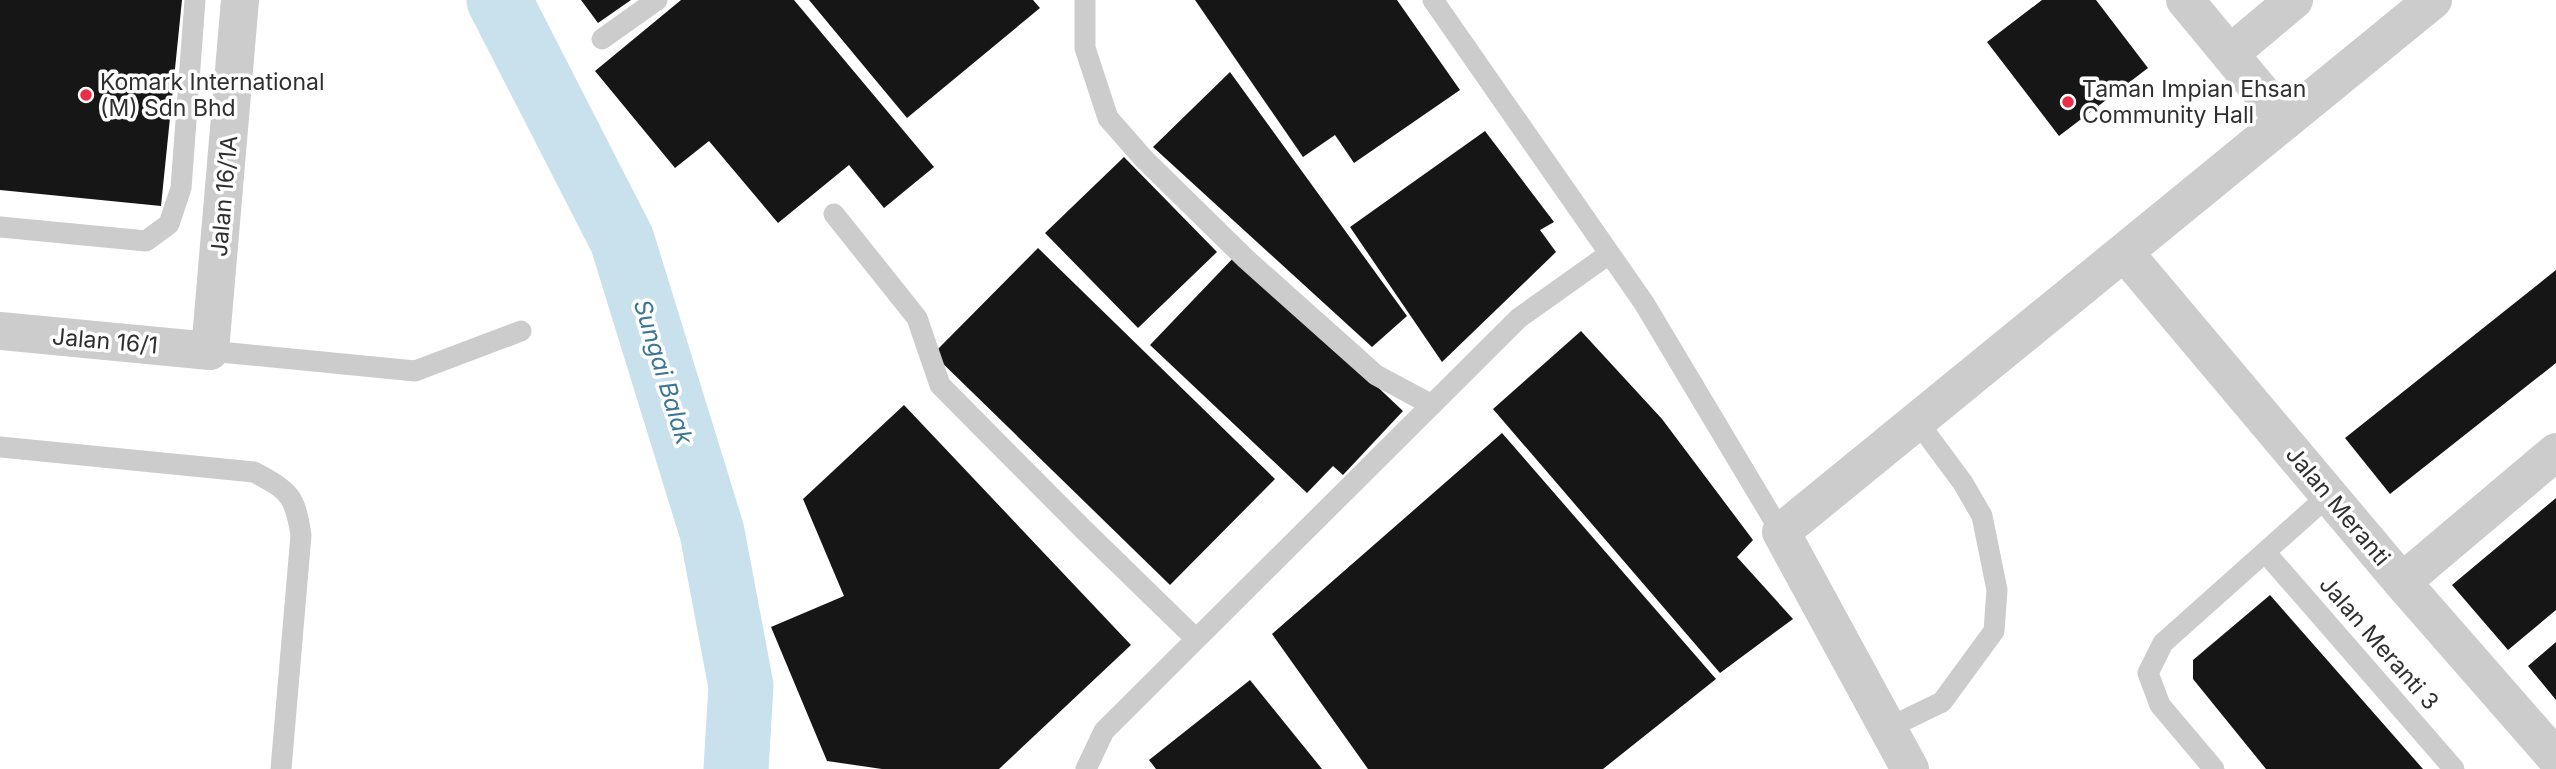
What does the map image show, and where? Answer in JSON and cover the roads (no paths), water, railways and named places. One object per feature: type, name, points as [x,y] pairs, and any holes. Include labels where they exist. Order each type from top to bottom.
[{"type":"street","name":"Jalan 16/1A","points":[[210,351],[240,0]]},
{"type":"street","points":[[2185,0],[2232,52],[2285,121]]},
{"type":"street","points":[[2232,52],[2294,0]]},
{"type":"street","points":[[1910,769],[1781,532],[2433,0]]},
{"type":"street","name":"Jalan Meranti","points":[[2124,252],[2402,582],[2556,758]]},
{"type":"street","name":"Jalan 16/1","points":[[0,331],[210,351]]},
{"type":"street","points":[[2402,582],[2556,452]]},
{"type":"lane","points":[[0,227],[146,241],[169,224],[181,188],[195,0]]},
{"type":"lane","points":[[602,39],[657,0]]},
{"type":"lane","points":[[1085,0],[1085,48],[1108,118],[1144,159],[1246,259],[1376,374],[1432,405]]},
{"type":"lane","points":[[1433,0],[1644,303],[1781,532]]},
{"type":"lane","points":[[834,214],[916,318],[940,385],[1196,639]]},
{"type":"lane","points":[[1086,769],[1104,731],[1519,318],[1609,254]]},
{"type":"lane","points":[[210,351],[415,371],[521,331]]},
{"type":"lane","points":[[1888,728],[1942,702],[1994,631],[1997,590],[1983,516],[1963,483],[1917,421]]},
{"type":"lane","points":[[0,447],[254,472],[278,485],[297,504],[301,535],[281,769]]},
{"type":"lane","points":[[2214,769],[2160,705],[2148,673],[2163,643],[2329,495]]},
{"type":"lane","name":"Jalan Meranti 3","points":[[2265,552],[2454,769]]},
{"type":"waterway","name":"Sungai Balak","points":[[499,0],[622,240],[712,532],[741,686],[736,769]]},
{"type":"place","name":"Komark International (M) Sdn Bhd","points":[[86,95]]},
{"type":"place","name":"Taman Impian Ehsan Community Hall","points":[[2068,102]]}]
